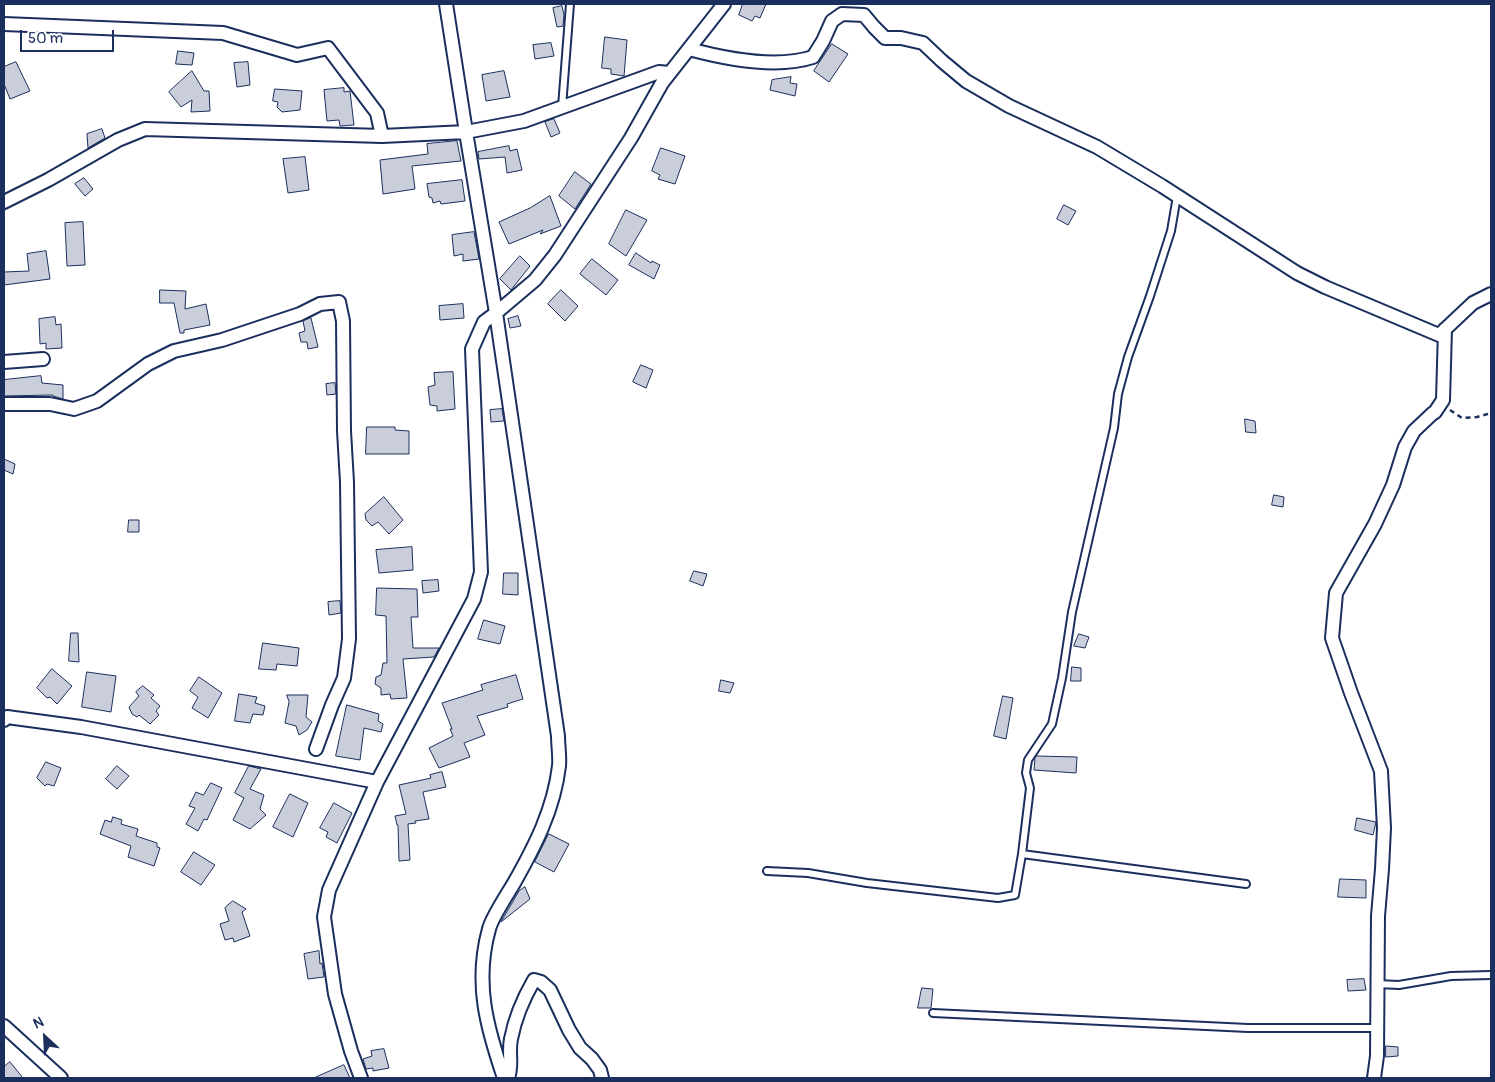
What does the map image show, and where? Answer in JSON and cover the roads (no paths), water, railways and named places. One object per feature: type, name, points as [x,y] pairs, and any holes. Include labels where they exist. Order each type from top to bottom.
[{"type":"street","points":[[446,4],[496,313],[558,736],[559,765],[553,800],[530,856],[489,927],[482,960],[482,989],[490,1035],[504,1078]]},
{"type":"street","points":[[361,1078],[350,1051],[334,994],[324,917],[329,890],[377,782],[474,599],[481,572],[472,349],[484,322],[535,280],[556,255],[631,138],[662,83],[724,4]]},
{"type":"street","points":[[689,48],[713,56],[773,64],[801,61],[813,57],[832,21],[842,14],[864,15],[886,38],[901,38],[924,43],[942,62],[966,81],[1009,106],[1097,147],[1297,273],[1326,287],[1439,335],[1472,303],[1491,294]]},
{"type":"street","points":[[4,24],[223,33],[297,55],[328,48],[377,113],[382,136]]},
{"type":"street","points":[[4,202],[48,180],[118,140],[145,129],[382,136],[466,132],[524,121],[659,72],[670,73]]},
{"type":"street","points":[[4,404],[50,404],[74,409],[97,400],[148,364],[174,351],[222,340],[300,314],[320,304],[339,302],[343,321],[349,640],[344,678],[316,749]]},
{"type":"street","points":[[1374,1078],[1377,1056],[1378,916],[1384,828],[1381,771],[1332,638],[1336,593],[1393,485],[1405,447],[1414,431],[1435,412],[1443,400],[1445,329]]},
{"type":"street","points":[[4,362],[43,359]]},
{"type":"street","points":[[4,720],[8,717],[81,727],[377,782]]},
{"type":"street","points":[[508,1078],[511,1071],[510,1040],[523,1000],[534,980],[541,982],[550,990],[572,1036],[600,1070],[602,1078]]},
{"type":"street","points":[[4,1026],[62,1078]]},
{"type":"lane","points":[[562,106],[570,4]]},
{"type":"lane","points":[[767,871],[808,873],[998,898],[1015,896],[1030,788],[1026,773],[1028,760],[1052,724],[1062,678],[1072,612],[1114,428],[1118,394],[1128,357],[1171,230],[1177,196]]},
{"type":"lane","points":[[1022,854],[1246,884]]},
{"type":"lane","points":[[1377,984],[1399,985],[1451,976],[1491,975]]},
{"type":"lane","points":[[933,1013],[1248,1028],[1377,1028]]}]
